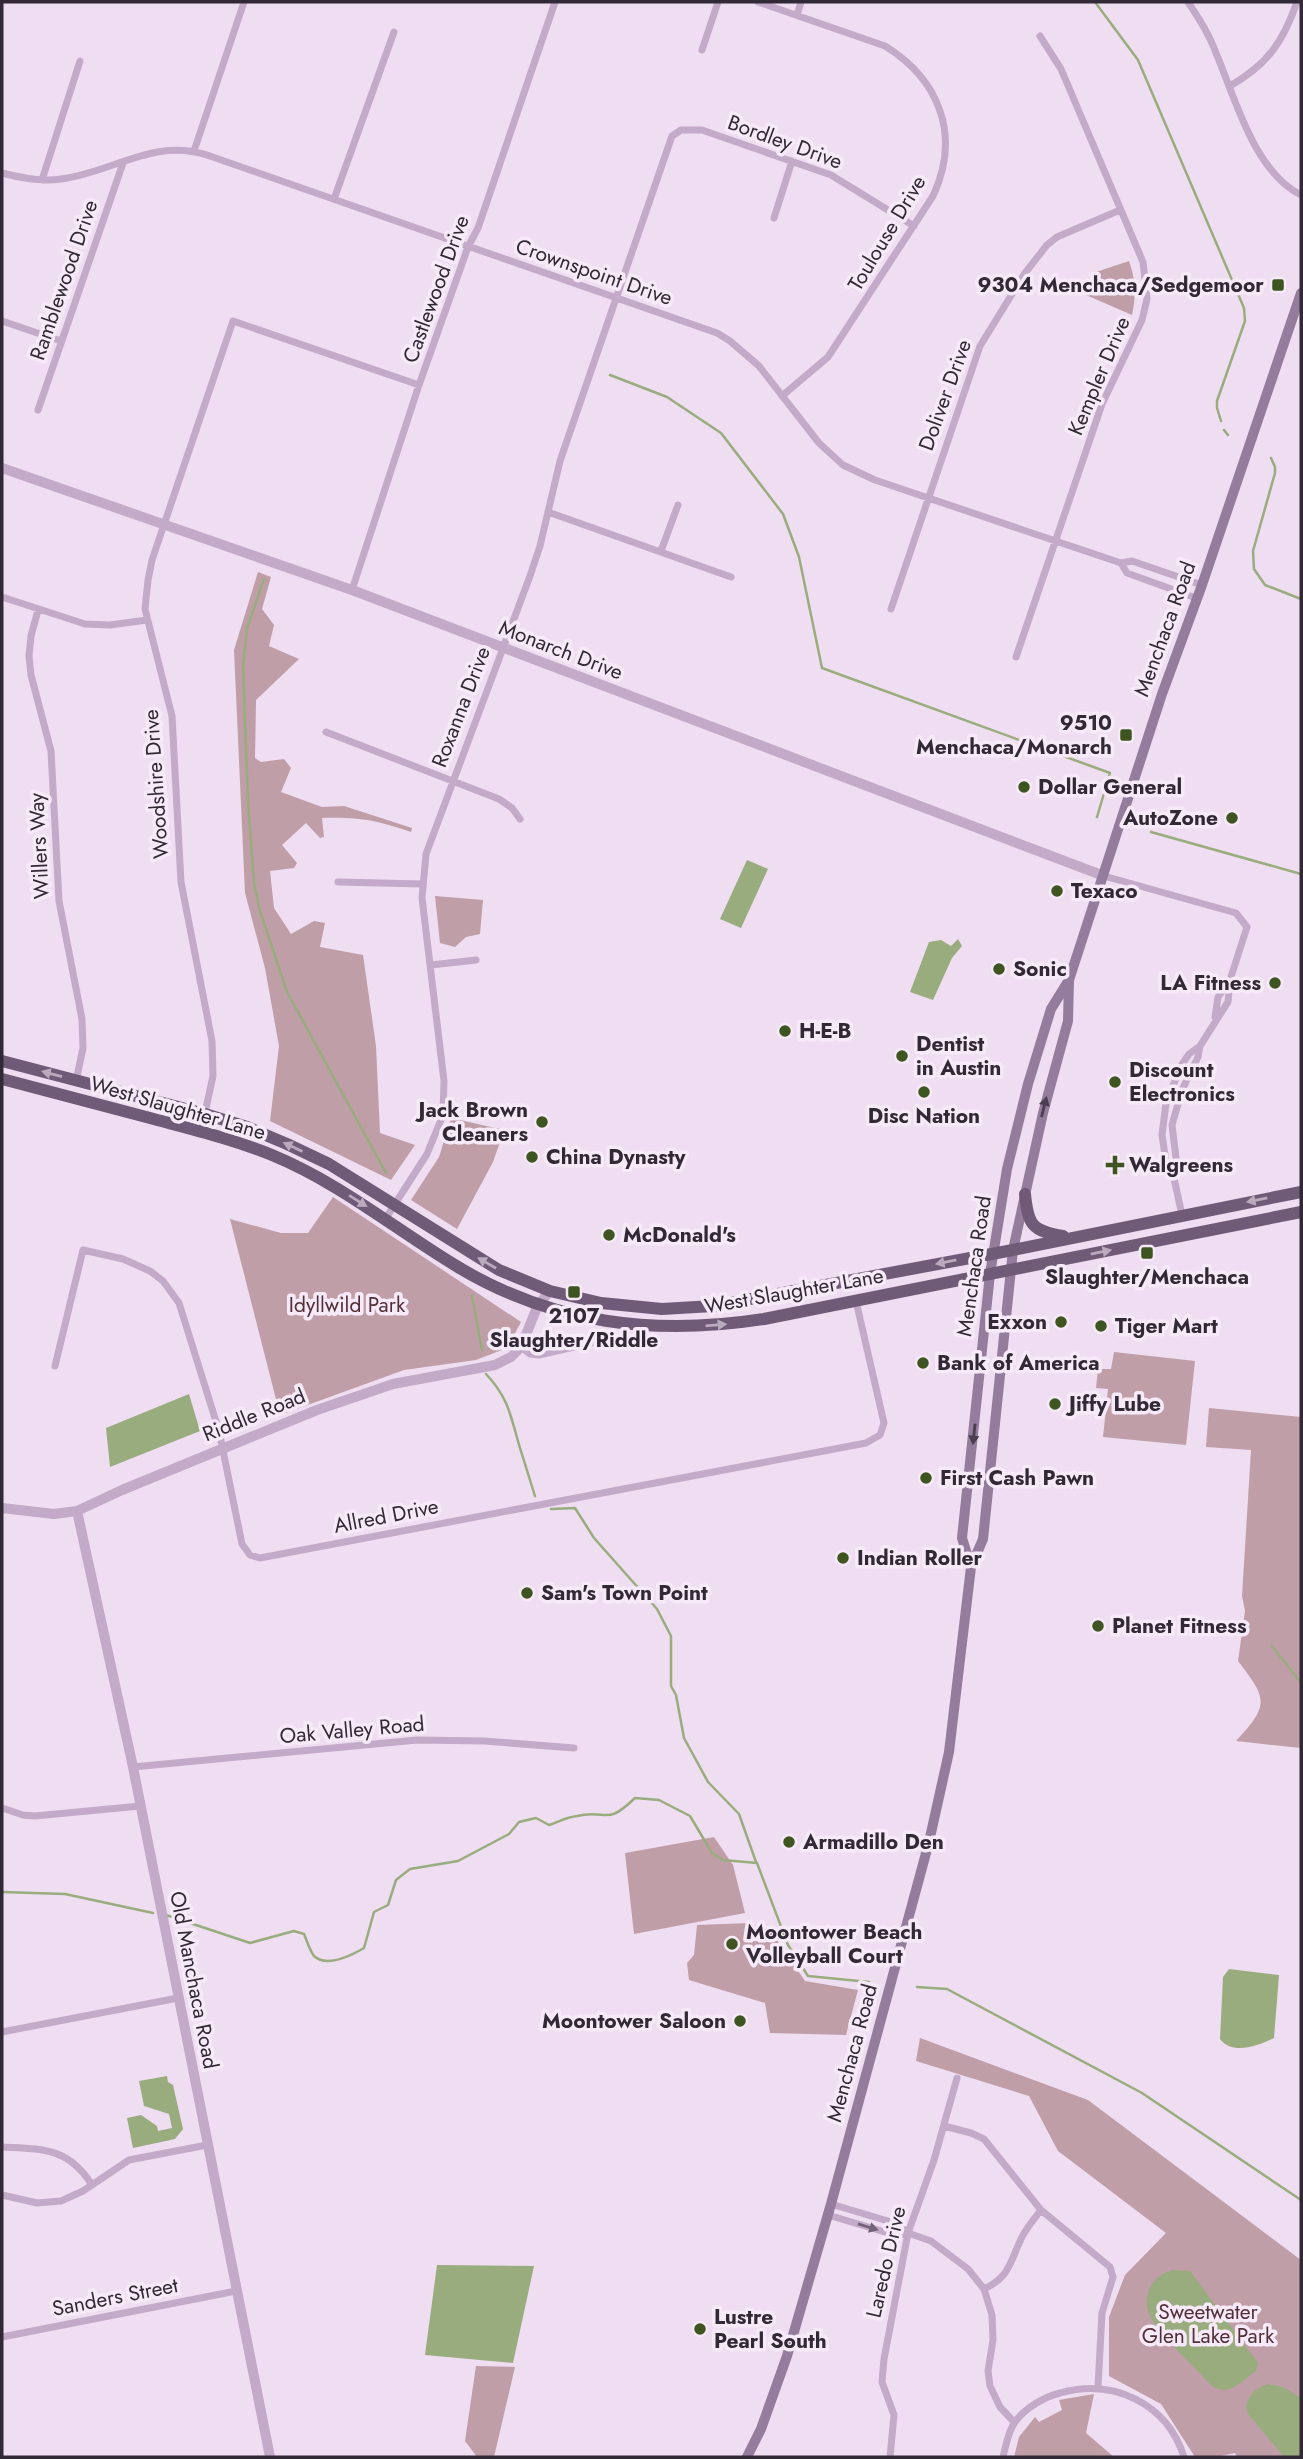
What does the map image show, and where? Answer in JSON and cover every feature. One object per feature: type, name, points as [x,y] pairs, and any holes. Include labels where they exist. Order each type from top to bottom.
[{"type":"main road","name":"Menchaca Road","points":[[971,1567],[962,1538],[990,1274],[1013,1142],[1028,1084],[1051,1009],[1069,980],[1155,714],[1202,585],[1301,293]]},
{"type":"main road","name":"Menchaca Road","points":[[747,2457],[778,2384],[829,2209],[929,1842],[949,1752],[971,1567],[983,1539],[1013,1250],[1042,1113],[1068,1021],[1069,980]]},
{"type":"main road","name":"West Slaughter Lane","points":[[2,1061],[247,1127],[329,1164],[499,1270],[550,1291],[601,1303],[662,1309],[713,1306],[1013,1250],[1301,1192]]},
{"type":"main road","name":"West Slaughter Lane","points":[[2,1079],[201,1131],[273,1155],[321,1178],[457,1266],[495,1287],[538,1305],[603,1322],[656,1327],[717,1326],[746,1322],[1301,1212]]},
{"type":"main road","points":[[1026,1194],[1028,1217],[1037,1228],[1047,1233],[1070,1237]]},
{"type":"main road","points":[[746,1322],[761,1312],[771,1296]]},
{"type":"street","points":[[194,151],[244,2]]},
{"type":"street","name":"Castlewood Drive","points":[[352,590],[419,384],[468,247],[478,228],[555,2]]},
{"type":"street","points":[[702,50],[718,2]]},
{"type":"street","name":"Toulouse Drive","points":[[758,2],[885,46],[911,65],[931,90],[943,119],[946,152],[939,182],[914,226],[828,358],[782,396]]},
{"type":"street","points":[[797,15],[801,2]]},
{"type":"street","points":[[1188,2],[1210,38],[1265,164],[1279,181],[1301,195]]},
{"type":"street","points":[[1230,86],[1254,70],[1272,53],[1289,26],[1297,2]]},
{"type":"street","points":[[334,199],[394,32]]},
{"type":"street","name":"Kempler Drive","points":[[1016,657],[1102,404],[1145,310],[1147,299],[1143,262],[1061,69],[1040,36]]},
{"type":"street","points":[[41,180],[80,61]]},
{"type":"street","name":"Bordley Drive","points":[[676,132],[686,129],[702,130],[838,178],[914,226]]},
{"type":"street","name":"Roxanna Drive","points":[[386,1218],[427,1154],[443,1115],[444,1081],[422,884],[430,841],[530,576],[560,461],[669,142],[676,132]]},
{"type":"street","name":"Crownspoint Drive","points":[[2,173],[41,180],[75,177],[149,152],[171,149],[194,151],[334,199],[717,333],[760,366],[819,443],[843,465],[875,480],[1121,563],[1132,561],[1202,585]]},
{"type":"street","points":[[774,218],[792,161]]},
{"type":"street","name":"Ramblewood Drive","points":[[38,410],[123,163]]},
{"type":"street","name":"Doliver Drive","points":[[891,608],[980,346],[1041,252],[1057,237],[1120,210]]},
{"type":"street","points":[[2,321],[61,341]]},
{"type":"street","name":"Woodshire Drive","points":[[201,1131],[212,1076],[212,1041],[180,882],[172,716],[147,620],[148,580],[164,523],[233,321],[419,384]]},
{"type":"street","name":"Monarch Drive","points":[[2,468],[352,590],[1104,876]]},
{"type":"street","points":[[661,551],[678,505]]},
{"type":"street","points":[[548,512],[731,577]]},
{"type":"street","name":"Crownspoint Drive","points":[[1121,563],[1127,573],[1196,598]]},
{"type":"street","points":[[2,597],[96,626],[147,620]]},
{"type":"street","name":"Willers Way","points":[[38,610],[29,656],[31,675],[51,751],[59,901],[83,1029],[83,1048],[76,1081]]},
{"type":"street","points":[[326,732],[499,799],[512,808],[520,819]]},
{"type":"street","points":[[1104,876],[1236,913],[1247,927],[1230,980],[1218,997],[1214,1022],[1200,1046],[1198,1057],[1182,1090],[1172,1125],[1177,1166],[1174,1174],[1182,1215]]},
{"type":"street","points":[[338,882],[422,884]]},
{"type":"street","points":[[431,965],[476,960]]},
{"type":"street","name":"Allred Drive","points":[[55,1366],[83,1250],[123,1259],[163,1280],[179,1303],[219,1431],[242,1544],[250,1555],[260,1558],[866,1443],[880,1435],[884,1423],[856,1301]]},
{"type":"street","points":[[550,1291],[538,1305],[521,1348],[530,1354],[539,1355],[604,1340]]},
{"type":"street","name":"Riddle Road","points":[[2,1508],[54,1514],[77,1511],[317,1410],[393,1384],[495,1365],[521,1348]]},
{"type":"street","name":"Old Manchaca Road","points":[[77,1511],[140,1806],[270,2457]]},
{"type":"street","name":"Oak Valley Road","points":[[132,1767],[417,1740],[484,1741],[574,1748]]},
{"type":"street","points":[[2,1808],[35,1816],[140,1806]]},
{"type":"street","points":[[2,2032],[177,1998]]},
{"type":"street","name":"Laredo Drive","points":[[890,2457],[894,2415],[884,2388],[882,2368],[908,2233],[957,2078]]},
{"type":"street","points":[[944,2126],[984,2139],[1041,2210],[1112,2272],[1113,2277],[1102,2313],[1098,2387]]},
{"type":"street","points":[[2,2195],[29,2203],[61,2201],[92,2185],[129,2160],[207,2145]]},
{"type":"street","points":[[2,2147],[58,2153],[79,2166],[92,2185]]},
{"type":"street","points":[[829,2209],[895,2235],[908,2233]]},
{"type":"street","points":[[829,2209],[898,2224],[908,2233],[931,2241],[957,2258],[968,2269],[984,2289],[994,2323],[988,2371],[990,2386],[1000,2407],[1014,2422]]},
{"type":"street","points":[[984,2289],[1003,2276],[1012,2263],[1026,2230],[1041,2210]]},
{"type":"street","name":"Sanders Street","points":[[2,2337],[236,2291]]},
{"type":"street","points":[[1003,2457],[1014,2422],[1034,2405],[1054,2395],[1098,2387],[1136,2398],[1156,2412],[1174,2435],[1184,2457]]},
{"type":"green space","points":[[1129,261],[1135,288],[1132,315],[1086,295],[1093,273]]},
{"type":"green space","points":[[258,572],[271,577],[262,609],[274,625],[269,646],[299,659],[256,700],[255,758],[261,762],[284,759],[291,768],[281,792],[322,807],[344,806],[412,828],[411,832],[367,820],[322,818],[324,837],[320,838],[306,823],[282,845],[297,863],[294,868],[270,871],[274,908],[291,934],[314,921],[325,923],[320,947],[363,955],[376,1046],[380,1133],[415,1145],[391,1180],[270,1121],[279,1046],[265,968],[245,893],[234,650]]},
{"type":"green space","points":[[435,896],[483,900],[480,934],[466,937],[455,947],[440,943]]},
{"type":"green space","points":[[451,1118],[504,1130],[493,1162],[457,1229],[411,1200],[439,1157]]},
{"type":"green space","name":"Idyllwild Park","points":[[333,1197],[521,1322],[507,1348],[476,1360],[404,1370],[280,1415],[230,1219],[281,1233],[308,1233]]},
{"type":"green space","points":[[1114,1352],[1195,1361],[1186,1445],[1103,1437],[1108,1389],[1096,1388],[1098,1369],[1111,1369]]},
{"type":"green space","points":[[1209,1408],[1301,1417],[1301,1748],[1236,1741],[1255,1718],[1261,1701],[1255,1684],[1238,1661],[1245,1611],[1242,1596],[1251,1450],[1206,1447]]},
{"type":"green space","points":[[714,1837],[733,1865],[745,1913],[634,1934],[625,1853]]},
{"type":"green space","points":[[750,1923],[772,1933],[805,1981],[858,1990],[846,2035],[770,2033],[765,2003],[689,1980],[687,1963],[694,1955],[697,1925]]},
{"type":"green space","name":"Sweetwater Glen Lake Park","points":[[920,2038],[1088,2100],[1301,2260],[1301,2457],[1237,2457],[1235,2453],[1195,2457],[1161,2404],[1109,2376],[1109,2317],[1125,2275],[1166,2233],[1058,2151],[1029,2096],[916,2061]]},
{"type":"green space","points":[[476,2366],[515,2367],[494,2457],[477,2457],[465,2441]]},
{"type":"green space","points":[[1094,2394],[1086,2433],[1114,2457],[1014,2457],[1019,2437],[1035,2417],[1039,2422],[1062,2410],[1059,2400]]},
{"type":"shaded area","points":[[747,860],[768,869],[741,928],[720,919]]},
{"type":"shaded area","points":[[958,939],[962,946],[952,958],[933,1000],[910,992],[929,942],[941,940],[951,946]]},
{"type":"shaded area","points":[[189,1394],[200,1431],[110,1467],[106,1428]]},
{"type":"shaded area","points":[[1229,1969],[1279,1975],[1274,2038],[1246,2048],[1232,2047],[1220,2039],[1223,1977]]},
{"type":"shaded area","points":[[167,2076],[168,2082],[173,2085],[183,2129],[175,2139],[133,2148],[127,2118],[141,2115],[157,2126],[158,2131],[172,2128],[169,2114],[144,2106],[139,2081]]},
{"type":"shaded area","points":[[437,2265],[534,2266],[513,2363],[425,2355]]},
{"type":"shaded area","points":[[1172,2270],[1190,2271],[1258,2363],[1256,2371],[1236,2386],[1225,2390],[1213,2387],[1153,2321],[1147,2295],[1155,2280]]},
{"type":"shaded area","points":[[1268,2384],[1283,2387],[1301,2398],[1301,2457],[1284,2457],[1248,2414],[1246,2407],[1251,2395]]},
{"type":"waterway","points":[[1095,2],[1138,60],[1244,308],[1245,321],[1217,401],[1221,421]]},
{"type":"waterway","points":[[610,375],[667,397],[721,433],[783,514],[799,557],[822,668],[1110,773],[1097,817]]},
{"type":"waterway","points":[[1224,430],[1228,435]]},
{"type":"waterway","points":[[1271,458],[1275,473],[1253,551],[1254,569],[1265,585],[1301,599]]},
{"type":"waterway","points":[[264,579],[247,628],[243,667],[254,883],[260,911],[287,992],[386,1173]]},
{"type":"waterway","points":[[1151,832],[1301,874]]},
{"type":"waterway","points":[[472,1295],[482,1350]]},
{"type":"waterway","points":[[486,1374],[500,1391],[508,1409],[535,1496]]},
{"type":"waterway","points":[[551,1509],[575,1508],[594,1538],[657,1609],[671,1636],[671,1686],[676,1695],[684,1738],[708,1782],[739,1814],[756,1862]]},
{"type":"waterway","points":[[1272,1646],[1301,1683]]},
{"type":"waterway","points":[[166,1915],[250,1943],[294,1931],[304,1934],[314,1956],[332,1961],[364,1948],[374,1912],[388,1905],[396,1880],[410,1869],[458,1861],[509,1834],[519,1822],[536,1818],[549,1825],[587,1814],[612,1815],[635,1798],[659,1800],[690,1816],[712,1853],[723,1860],[757,1863],[788,1945],[808,1976],[869,1982]]},
{"type":"waterway","points":[[2,1892],[65,1894],[153,1913]]},
{"type":"waterway","points":[[917,1987],[947,1989],[1142,2093],[1301,2200]]},
{"type":"place","name":"9304 Menchaca/Sedgemoor","points":[[1278,285]]},
{"type":"place","name":"9510 Menchaca/Monarch","points":[[1126,735]]},
{"type":"place","name":"Dollar General","points":[[1024,787]]},
{"type":"place","name":"AutoZone","points":[[1232,818]]},
{"type":"place","name":"Texaco","points":[[1057,891]]},
{"type":"place","name":"Sonic","points":[[999,969]]},
{"type":"place","name":"LA Fitness","points":[[1275,983]]},
{"type":"place","name":"H-E-B","points":[[785,1031]]},
{"type":"place","name":"Dentist in Austin","points":[[902,1056]]},
{"type":"place","name":"Discount Electronics","points":[[1115,1082]]},
{"type":"place","name":"Disc Nation","points":[[924,1092]]},
{"type":"place","name":"Jack Brown Cleaners","points":[[542,1122]]},
{"type":"place","name":"China Dynasty","points":[[532,1157]]},
{"type":"place","name":"Walgreens","points":[[1115,1165]]},
{"type":"place","name":"McDonald's","points":[[609,1235]]},
{"type":"place","name":"Slaughter/Menchaca","points":[[1147,1253]]},
{"type":"place","name":"2107 Slaughter/Riddle","points":[[574,1292]]},
{"type":"place","name":"Exxon","points":[[1061,1322]]},
{"type":"place","name":"Tiger Mart","points":[[1101,1326]]},
{"type":"place","name":"Bank of America","points":[[923,1363]]},
{"type":"place","name":"Jiffy Lube","points":[[1055,1404]]},
{"type":"place","name":"First Cash Pawn","points":[[926,1478]]},
{"type":"place","name":"Indian Roller","points":[[843,1558]]},
{"type":"place","name":"Sam's Town Point","points":[[527,1593]]},
{"type":"place","name":"Planet Fitness","points":[[1098,1626]]},
{"type":"place","name":"Armadillo Den","points":[[789,1842]]},
{"type":"place","name":"Moontower Beach Volleyball Court","points":[[732,1944]]},
{"type":"place","name":"Moontower Saloon","points":[[740,2021]]},
{"type":"place","name":"Lustre Pearl South","points":[[700,2329]]}]
